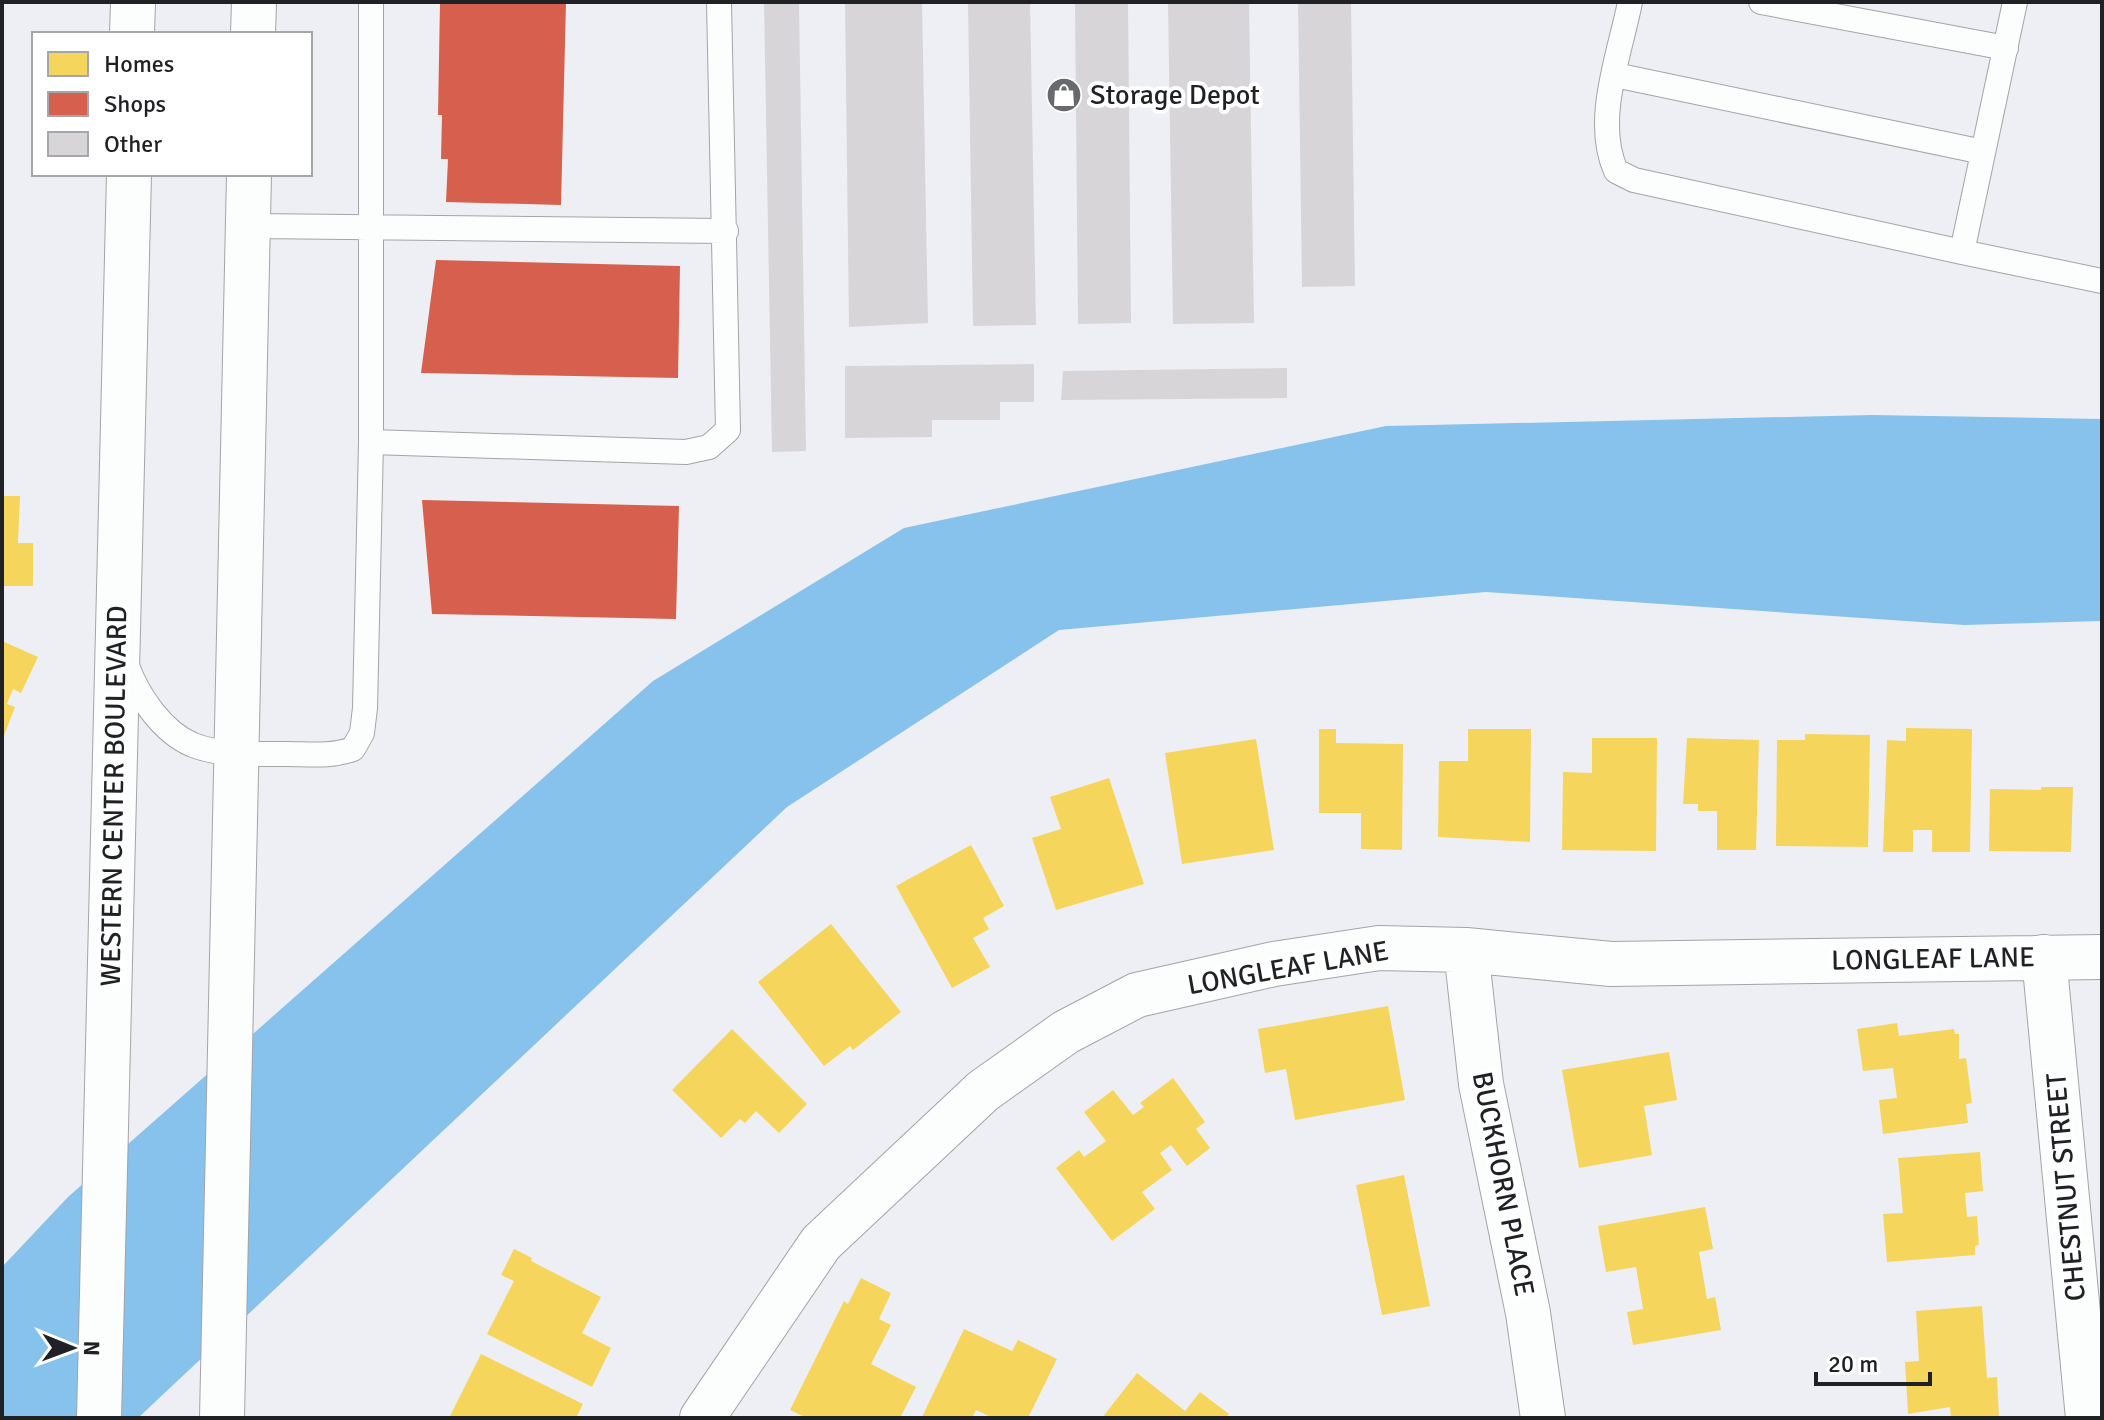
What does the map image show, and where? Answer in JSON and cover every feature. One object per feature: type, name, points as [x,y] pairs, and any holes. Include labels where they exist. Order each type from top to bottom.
[{"type":"main road","points":[[132,32],[133,2]]},
{"type":"main road","points":[[253,32],[254,2]]},
{"type":"main road","name":"WESTERN CENTER BOULEVARD","points":[[99,1418],[129,176]]},
{"type":"main road","points":[[222,1414],[249,176]]},
{"type":"main road","name":"LONGLEAF LANE","points":[[702,1418],[821,1243],[983,1091],[1066,1032],[1137,995],[1274,964],[1379,948],[1466,950],[1611,964],[2102,957]]},
{"type":"main road","name":"BUCKHORN PLACE","points":[[1466,950],[1481,1084],[1528,1313],[1543,1418]]},
{"type":"main road","name":"CHESTNUT STREET","points":[[2044,957],[2088,1418]]},
{"type":"lane","points":[[118,644],[135,689],[158,718],[192,745],[236,753],[337,755],[353,749],[362,733],[371,442],[371,2]]},
{"type":"lane","points":[[371,442],[686,452],[709,447],[728,430],[719,2]]},
{"type":"lane","points":[[1630,2],[1606,139],[1616,171],[1634,180],[2102,281]]},
{"type":"lane","points":[[1761,2],[2006,48]]},
{"type":"lane","points":[[1962,252],[2015,2]]},
{"type":"lane","points":[[1615,75],[1983,152]]},
{"type":"lane","points":[[247,226],[726,231]]},
{"type":"water","points":[[1872,415],[2102,419],[2102,621],[1964,625],[1486,592],[1059,630],[787,807],[138,1418],[2,1418],[2,1267],[68,1197],[653,681],[904,528],[1386,426]]},
{"type":"building: Homes","points":[[2,496],[20,496],[18,543],[33,543],[33,586],[2,586]]},
{"type":"building: Homes","points":[[2,641],[38,657],[21,693],[13,689],[7,704],[15,707],[2,741]]},
{"type":"building: Homes","points":[[1906,728],[1972,729],[1970,852],[1932,852],[1932,830],[1913,830],[1913,852],[1883,852],[1887,740],[1906,741]]},
{"type":"building: Homes","points":[[1319,729],[1336,729],[1336,743],[1403,744],[1402,850],[1361,849],[1361,813],[1319,813]]},
{"type":"building: Homes","points":[[1468,729],[1531,729],[1530,842],[1438,837],[1439,761],[1468,761]]},
{"type":"building: Homes","points":[[1805,734],[1870,735],[1868,847],[1776,846],[1777,740],[1805,740]]},
{"type":"building: Homes","points":[[1592,738],[1657,738],[1656,851],[1562,850],[1563,772],[1592,773]]},
{"type":"building: Homes","points":[[1687,738],[1759,740],[1756,850],[1717,850],[1717,811],[1698,811],[1698,804],[1683,804]]},
{"type":"building: Homes","points":[[1256,739],[1274,850],[1182,864],[1165,753]]},
{"type":"building: Homes","points":[[1109,778],[1144,884],[1056,910],[1032,838],[1061,829],[1050,797]]},
{"type":"building: Homes","points":[[2041,787],[2073,787],[2071,852],[1989,851],[1990,789],[2041,790]]},
{"type":"building: Homes","points":[[971,845],[1004,906],[983,918],[989,929],[973,938],[990,967],[952,988],[896,886]]},
{"type":"building: Homes","points":[[831,924],[901,1012],[853,1050],[850,1046],[824,1066],[758,982]]},
{"type":"building: Homes","points":[[1388,1006],[1405,1100],[1295,1120],[1286,1069],[1265,1073],[1258,1029]]},
{"type":"building: Homes","points":[[1897,1023],[1899,1036],[1954,1029],[1955,1034],[1959,1034],[1959,1059],[1966,1058],[1972,1103],[1966,1104],[1968,1123],[1883,1134],[1879,1100],[1897,1098],[1893,1068],[1863,1071],[1857,1029]]},
{"type":"building: Homes","points":[[732,1029],[807,1104],[779,1133],[756,1111],[745,1123],[740,1119],[721,1138],[672,1090]]},
{"type":"building: Homes","points":[[1669,1052],[1677,1100],[1644,1106],[1652,1155],[1579,1168],[1562,1070]]},
{"type":"building: Homes","points":[[1173,1078],[1205,1122],[1196,1129],[1210,1148],[1187,1166],[1171,1145],[1160,1153],[1172,1170],[1142,1192],[1155,1209],[1112,1241],[1056,1168],[1079,1150],[1084,1157],[1106,1141],[1084,1112],[1113,1090],[1133,1115],[1144,1107],[1140,1103]]},
{"type":"building: Homes","points":[[1980,1152],[1983,1191],[1965,1193],[1967,1217],[1977,1216],[1979,1245],[1975,1246],[1975,1255],[1887,1262],[1883,1214],[1903,1213],[1898,1158]]},
{"type":"building: Homes","points":[[1404,1175],[1430,1306],[1382,1315],[1356,1185]]},
{"type":"building: Homes","points":[[1705,1207],[1713,1249],[1699,1252],[1707,1299],[1715,1297],[1721,1330],[1633,1345],[1627,1312],[1643,1309],[1636,1267],[1606,1272],[1598,1226]]},
{"type":"building: Homes","points":[[514,1249],[601,1297],[582,1333],[611,1348],[592,1387],[487,1334],[514,1281],[501,1275]]},
{"type":"building: Homes","points":[[861,1278],[891,1293],[879,1319],[891,1325],[871,1364],[916,1387],[900,1418],[807,1418],[790,1410],[844,1301],[848,1304]]},
{"type":"building: Homes","points":[[1982,1306],[1987,1378],[1997,1377],[1999,1418],[1951,1418],[1950,1407],[1908,1414],[1905,1362],[1919,1361],[1916,1311]]},
{"type":"building: Homes","points":[[964,1329],[1012,1351],[1018,1340],[1057,1359],[1028,1418],[993,1418],[976,1410],[972,1418],[922,1417]]},
{"type":"building: Homes","points":[[481,1354],[583,1404],[576,1418],[449,1418]]},
{"type":"building: Homes","points":[[1137,1373],[1185,1411],[1200,1392],[1229,1414],[1226,1418],[1102,1418]]},
{"type":"building: Shops","points":[[440,2],[566,2],[561,205],[446,202],[448,159],[441,159],[442,115],[438,115]]},
{"type":"building: Shops","points":[[436,260],[680,266],[678,378],[421,373]]},
{"type":"building: Shops","points":[[422,500],[679,506],[676,619],[432,614]]},
{"type":"building: Other","points":[[764,2],[799,2],[806,451],[772,452]]},
{"type":"building: Other","points":[[845,2],[922,2],[928,323],[849,327]]},
{"type":"building: Other","points":[[968,2],[1030,2],[1036,325],[973,326]]},
{"type":"building: Other","points":[[1075,2],[1128,2],[1131,323],[1078,324]]},
{"type":"building: Other","points":[[1168,2],[1249,2],[1254,323],[1173,324]]},
{"type":"building: Other","points":[[1298,2],[1351,2],[1355,286],[1302,287]]},
{"type":"building: Other","points":[[1034,364],[1034,402],[1000,402],[1000,420],[932,420],[932,437],[845,438],[845,366]]},
{"type":"building: Other","points":[[1287,368],[1287,398],[1061,400],[1063,371]]},
{"type":"place","name":"Storage Depot","points":[[1064,95]]}]
